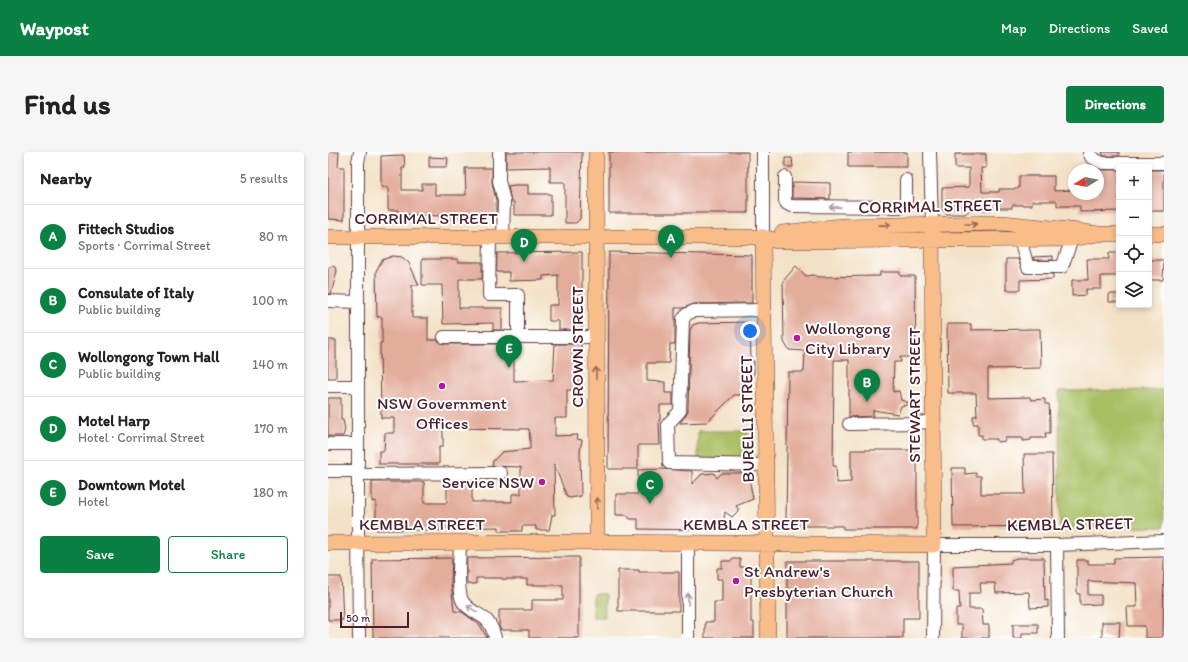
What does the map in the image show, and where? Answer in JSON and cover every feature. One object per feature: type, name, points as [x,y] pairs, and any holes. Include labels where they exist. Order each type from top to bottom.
[{"type":"main road","name":"CROWN STREET","points":[[596,152],[597,542]]},
{"type":"main road","name":"CORRIMAL STREET","points":[[328,237],[764,237],[777,233],[842,226],[932,224],[1016,224],[1098,234],[1116,234]]},
{"type":"main road","name":"STEWART STREET","points":[[932,224],[934,545]]},
{"type":"main road","name":"CORRIMAL STREET","points":[[764,237],[777,242],[932,241],[1072,239],[1098,234]]},
{"type":"main road","points":[[1152,234],[1164,234]]},
{"type":"main road","name":"BURELLI STREET","points":[[764,237],[768,638]]},
{"type":"main road","name":"KEMBLA STREET","points":[[328,543],[597,542],[934,545]]},
{"type":"street","points":[[359,638],[358,162],[360,152]]},
{"type":"street","name":"BURELLI STREET","points":[[763,152],[764,237]]},
{"type":"street","name":"STEWART STREET","points":[[930,152],[932,224]]},
{"type":"street","points":[[1089,152],[1091,157],[1102,163],[1115,161],[1164,163]]},
{"type":"street","points":[[499,155],[499,182],[504,201],[500,238],[489,295],[518,295],[518,328]]},
{"type":"street","points":[[785,177],[785,201],[787,204],[792,206],[901,207],[906,201],[906,180]]},
{"type":"street","points":[[1020,239],[1028,267],[1062,267],[1072,239]]},
{"type":"street","points":[[328,302],[358,302]]},
{"type":"street","points":[[764,310],[694,312],[684,317],[681,323],[680,411],[668,424],[668,440],[669,463],[766,465]]},
{"type":"street","points":[[444,337],[596,337]]},
{"type":"street","points":[[328,386],[358,386]]},
{"type":"street","points":[[849,424],[920,424],[933,422]]},
{"type":"street","points":[[328,444],[358,444]]},
{"type":"street","points":[[328,471],[358,473],[501,473]]},
{"type":"street","name":"KEMBLA STREET","points":[[934,545],[1057,545],[1164,541]]},
{"type":"street","points":[[460,543],[461,598],[466,605],[486,619],[493,628],[495,638]]},
{"type":"street","points":[[688,543],[688,638]]},
{"type":"street","name":"STEWART STREET","points":[[933,638],[934,545]]},
{"type":"street","points":[[1057,545],[1058,638]]},
{"type":"green space","points":[[1164,390],[1164,527],[1060,528],[1059,391]]},
{"type":"green space","points":[[698,431],[748,431],[748,460],[698,460]]},
{"type":"green space","points":[[593,594],[605,594],[605,617],[593,617]]},
{"type":"building","points":[[328,152],[339,152],[338,167],[344,167],[344,220],[328,219]]},
{"type":"building","points":[[506,152],[582,152],[580,219],[576,223],[565,223],[565,182],[550,182],[550,167],[506,168]]},
{"type":"building","points":[[609,152],[748,152],[748,213],[609,213]]},
{"type":"building","points":[[848,152],[907,152],[907,167],[848,167]]},
{"type":"building","points":[[1102,152],[1119,152],[1119,156],[1104,156]]},
{"type":"building","points":[[955,154],[986,154],[986,168],[981,168],[982,192],[999,192],[999,189],[1017,189],[1019,188],[1019,176],[1054,176],[1054,191],[1068,190],[1068,200],[1104,200],[1104,170],[1116,170],[1116,211],[1080,212],[1080,206],[1057,206],[1057,201],[1032,201],[1032,205],[1012,205],[1012,208],[970,210],[965,214],[947,214],[942,210],[942,188],[969,187],[969,168],[955,168]]},
{"type":"building","points":[[404,155],[405,168],[402,168],[402,190],[422,190],[422,184],[435,184],[435,195],[466,195],[465,168],[492,168],[492,183],[496,200],[496,215],[456,216],[456,220],[440,220],[440,216],[398,214],[398,210],[388,210],[388,187],[381,187],[381,156]]},
{"type":"building","points":[[429,157],[448,158],[447,167],[429,167]]},
{"type":"building","points":[[785,158],[792,158],[793,167],[785,167]]},
{"type":"building","points":[[1152,170],[1164,170],[1164,211],[1152,211]]},
{"type":"building","points":[[796,182],[830,183],[830,199],[792,198],[792,184]]},
{"type":"building","points":[[528,185],[528,194],[551,194],[551,215],[514,215],[514,202],[511,202],[508,186]]},
{"type":"building","points":[[582,252],[582,330],[559,330],[559,321],[549,321],[549,305],[558,305],[558,275],[543,276],[543,280],[509,281],[509,272],[497,272],[497,253]]},
{"type":"building","points":[[609,252],[752,255],[752,303],[694,304],[683,308],[675,308],[675,344],[670,344],[669,363],[647,363],[647,381],[665,382],[665,393],[673,393],[673,405],[660,405],[660,445],[638,445],[638,469],[608,469]]},
{"type":"building","points":[[1109,253],[1116,253],[1116,276],[1101,276],[1101,289],[1086,289],[1086,295],[1072,296],[1072,280],[1088,280],[1087,259],[1109,259]]},
{"type":"building","points":[[393,256],[402,257],[409,263],[419,285],[412,285],[412,318],[428,318],[428,340],[437,340],[444,344],[514,344],[514,381],[553,380],[555,344],[581,344],[579,390],[567,390],[567,418],[555,418],[555,436],[578,435],[577,439],[582,440],[580,451],[581,496],[570,498],[567,497],[554,464],[555,515],[552,515],[549,530],[536,530],[536,526],[522,526],[522,531],[499,531],[499,527],[441,528],[442,530],[376,530],[376,501],[372,502],[372,482],[424,482],[424,503],[447,503],[447,482],[472,481],[472,502],[512,502],[512,494],[521,494],[521,467],[492,466],[493,461],[502,452],[530,449],[529,429],[443,428],[443,447],[439,447],[439,464],[379,464],[379,451],[384,451],[385,433],[394,433],[394,418],[381,418],[380,343],[382,343],[382,317],[377,317],[376,271],[382,260]]},
{"type":"building","points":[[1053,256],[1053,260],[1034,260],[1033,257]]},
{"type":"building","points":[[422,259],[458,259],[458,262],[482,262],[482,279],[459,279],[459,308],[502,308],[502,330],[493,330],[493,323],[443,324],[442,285],[422,285]]},
{"type":"building","points":[[1006,259],[1018,259],[1024,273],[1053,274],[1053,279],[1020,280],[1020,290],[1006,290]]},
{"type":"building","points":[[1152,260],[1164,260],[1163,280],[1152,280]]},
{"type":"building","points":[[332,266],[335,267],[337,271],[331,294],[328,294],[328,268]]},
{"type":"building","points":[[796,266],[806,276],[880,276],[880,272],[900,272],[900,276],[915,276],[916,357],[900,357],[901,362],[894,362],[893,392],[899,391],[901,400],[912,404],[901,406],[898,414],[873,410],[873,416],[849,417],[849,360],[834,360],[833,466],[836,466],[837,483],[851,482],[851,450],[917,450],[917,529],[843,529],[843,526],[786,526],[788,372],[804,372],[805,351],[789,350],[784,342],[783,281]]},
{"type":"building","points":[[1109,294],[1116,294],[1116,302],[1109,302]]},
{"type":"building","points":[[750,322],[751,361],[754,361],[754,374],[745,384],[744,391],[740,395],[734,395],[707,422],[680,423],[688,411],[690,330],[693,325],[698,323]]},
{"type":"building","points":[[947,324],[971,324],[971,330],[1040,329],[1041,368],[988,369],[988,398],[1030,397],[1031,400],[1045,399],[1045,404],[1049,404],[1050,422],[1050,433],[1045,433],[1046,438],[1031,438],[1031,440],[1023,441],[1023,438],[1005,438],[1005,441],[997,442],[997,439],[982,439],[982,435],[978,435],[978,424],[973,424],[973,416],[977,416],[976,393],[948,393]]},
{"type":"building","points":[[328,340],[336,340],[336,378],[328,378]]},
{"type":"building","points":[[328,398],[341,398],[341,420],[343,420],[345,430],[343,436],[328,436]]},
{"type":"building","points":[[1024,454],[1052,454],[1053,526],[953,527],[952,468],[965,468],[965,474],[976,473],[976,476],[981,476],[981,494],[1025,494]]},
{"type":"building","points":[[661,469],[692,471],[692,484],[702,474],[714,473],[717,478],[722,473],[752,473],[750,483],[753,499],[736,506],[739,510],[732,517],[725,512],[722,530],[705,526],[704,530],[638,529],[638,519],[630,519],[627,515],[616,515],[616,494],[638,494],[638,470]]},
{"type":"building","points":[[579,557],[579,638],[529,638],[529,630],[501,630],[499,626],[499,610],[532,610],[532,600],[563,600],[563,585],[527,585],[527,579],[502,578],[476,578],[476,584],[467,584],[467,558]]},
{"type":"building","points":[[1164,557],[1163,638],[1145,638],[1145,626],[1128,626],[1127,607],[1137,607],[1136,583],[1088,581],[1088,595],[1101,595],[1101,604],[1080,605],[1080,594],[1077,594],[1077,560],[1088,560],[1088,564],[1114,564],[1114,558]]},
{"type":"building","points":[[452,558],[451,583],[454,611],[462,612],[480,625],[487,638],[373,638],[372,559]]},
{"type":"building","points":[[1017,558],[1044,558],[1045,601],[1048,600],[1048,607],[1030,608],[1029,592],[996,593],[995,583],[980,583],[981,593],[969,593],[969,609],[982,609],[983,625],[989,625],[989,638],[962,638],[962,625],[956,625],[956,609],[960,609],[959,591],[953,591],[953,566],[1011,563],[1011,560]]},
{"type":"building","points":[[732,559],[740,559],[740,567],[751,567],[751,622],[754,622],[754,638],[705,638],[705,622],[714,622],[714,602],[722,602],[722,579],[717,579],[717,568],[722,568],[722,561],[732,561]]},
{"type":"building","points":[[787,561],[919,561],[919,618],[903,618],[903,638],[787,638]]},
{"type":"building","points":[[618,570],[639,570],[639,572],[679,572],[679,611],[618,611]]},
{"type":"building","points":[[328,577],[341,577],[343,620],[328,620]]},
{"type":"building","points":[[1102,622],[1120,622],[1119,638],[1102,638]]},
{"type":"building","points":[[1013,624],[1038,624],[1038,633],[1022,633],[1022,638],[1013,638]]},
{"type":"place","name":"Fittech Studios","points":[[671,258]]},
{"type":"place","name":"Motel Harp","points":[[524,262]]},
{"type":"place","name":"Wollongong City Library","points":[[797,338]]},
{"type":"place","name":"Downtown Motel","points":[[509,368]]},
{"type":"place","name":"NSW Government Offices","points":[[442,386]]},
{"type":"place","name":"Consulate of Italy","points":[[867,402]]},
{"type":"place","name":"Service NSW","points":[[542,482]]},
{"type":"place","name":"Wollongong Town Hall","points":[[650,504]]},
{"type":"place","name":"St Andrew's Presbyterian Church","points":[[736,581]]}]
